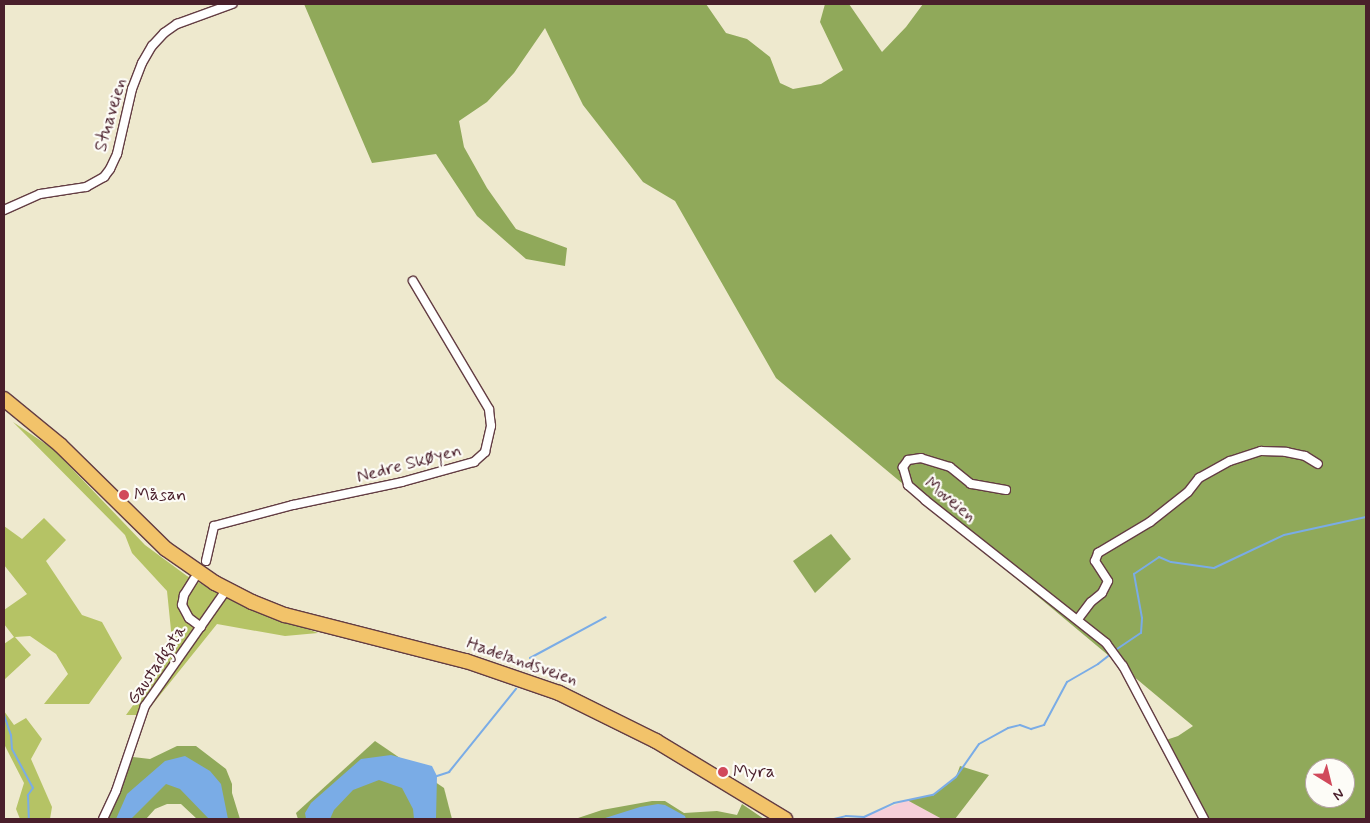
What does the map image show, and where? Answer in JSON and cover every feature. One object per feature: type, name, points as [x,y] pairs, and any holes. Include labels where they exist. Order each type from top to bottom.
[{"type":"highway","name":"Hadelandsveien","points":[[4,399],[60,445],[166,549],[194,570],[227,589],[263,607],[297,618],[466,661],[559,693],[648,736],[786,819]]},
{"type":"street","name":"Stuaveien","points":[[4,210],[40,194],[86,187],[104,177],[110,169],[116,154],[132,89],[142,63],[152,46],[164,33],[177,24],[232,4]]},
{"type":"street","name":"Nedre Skøyen","points":[[206,561],[214,526],[292,505],[402,482],[474,462],[485,452],[491,426],[489,409],[413,281]]},
{"type":"street","points":[[1078,619],[1091,602],[1102,593],[1108,581],[1095,561],[1098,553],[1150,522],[1188,492],[1199,478],[1230,461],[1261,451],[1286,452],[1305,456],[1318,464]]},
{"type":"street","name":"Moveien","points":[[1006,490],[971,484],[950,467],[921,458],[908,460],[903,467],[908,485],[925,500],[1106,643],[1123,666],[1204,819]]},
{"type":"street","points":[[194,579],[184,595],[182,605],[190,618],[201,627]]},
{"type":"street","name":"Gaustadgata","points":[[104,819],[116,791],[145,706],[227,589]]},
{"type":"shaded area","points":[[907,800],[942,819],[859,819]]},
{"type":"green space","points":[[304,4],[706,4],[726,33],[747,39],[770,57],[780,83],[793,89],[821,84],[843,70],[820,22],[825,4],[849,4],[882,52],[906,27],[923,4],[1366,4],[1366,819],[1204,819],[1160,742],[1178,736],[1193,726],[776,378],[675,201],[643,182],[583,105],[545,28],[514,73],[487,102],[459,121],[464,147],[487,188],[516,229],[567,248],[565,266],[526,259],[477,216],[436,154],[372,163]]},
{"type":"green space","points":[[13,422],[53,449],[145,545],[187,576],[235,602],[318,633],[285,636],[217,624],[144,715],[126,715],[173,650],[167,591],[132,553],[125,535]]},
{"type":"green space","points":[[44,518],[66,540],[46,561],[82,615],[102,622],[122,658],[89,704],[44,704],[68,674],[56,654],[30,636],[15,637],[31,655],[4,680],[4,644],[14,637],[4,624],[4,610],[27,594],[4,565],[4,526],[22,539]]},
{"type":"green space","points":[[831,534],[851,559],[815,593],[793,561]]},
{"type":"green space","points":[[4,711],[14,725],[26,718],[42,739],[31,759],[52,807],[50,819],[20,819],[16,809],[24,783],[4,744]]},
{"type":"green space","points":[[375,741],[444,788],[452,819],[298,819],[296,813]]},
{"type":"green space","points":[[177,746],[196,746],[226,769],[232,784],[232,793],[240,819],[197,819],[181,804],[167,804],[155,809],[146,819],[108,819],[133,757],[150,759]]},
{"type":"green space","points":[[960,766],[989,775],[955,819],[942,819],[907,800],[933,795],[956,777]]},
{"type":"green space","points":[[652,801],[665,801],[684,813],[717,811],[737,815],[742,804],[764,819],[575,819],[602,810]]},
{"type":"water","points":[[391,755],[432,766],[437,776],[436,819],[414,819],[413,809],[402,788],[379,780],[353,790],[334,810],[330,819],[306,819],[305,813],[311,803],[361,759]]},
{"type":"water","points":[[185,756],[210,771],[221,784],[228,819],[209,819],[180,789],[166,784],[131,819],[116,819],[127,794],[165,761]]},
{"type":"water","points":[[658,804],[665,805],[685,816],[686,819],[602,819],[640,807]]},
{"type":"waterway","points":[[1117,649],[1141,633],[1142,618],[1134,574],[1159,557],[1171,562],[1214,568],[1284,535],[1366,517]]},
{"type":"waterway","points":[[530,658],[606,617]]},
{"type":"waterway","points":[[834,819],[846,816],[864,817],[894,803],[933,795],[956,777],[979,744],[1008,728],[1020,725],[1031,729],[1044,725],[1067,682],[1111,654]]},
{"type":"waterway","points":[[437,776],[449,772],[516,689]]},
{"type":"waterway","points":[[4,715],[11,735],[12,749],[33,788],[28,795],[29,819]]},
{"type":"place","name":"Måsan","points":[[124,495]]},
{"type":"place","name":"Myra","points":[[723,772]]}]
